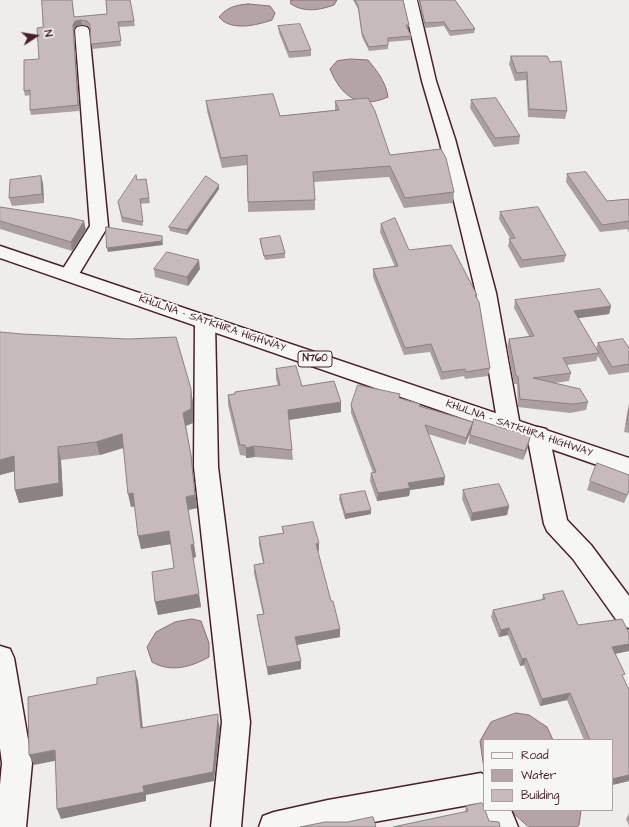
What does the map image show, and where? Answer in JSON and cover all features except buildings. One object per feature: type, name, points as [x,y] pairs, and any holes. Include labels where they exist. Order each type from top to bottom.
[{"type":"main road","points":[[410,0],[429,82],[447,139],[486,293],[509,426]]},
{"type":"main road","points":[[68,275],[99,226],[82,30]]},
{"type":"main road","name":"KHULNA - SATKHIRA HIGHWAY","points":[[0,252],[629,467]]},
{"type":"main road","points":[[205,322],[206,467],[236,722],[226,827]]},
{"type":"main road","points":[[538,435],[556,524],[582,552],[629,618]]},
{"type":"main road","points":[[0,658],[17,763],[11,827]]},
{"type":"main road","points":[[274,827],[328,815],[481,788],[483,791]]},
{"type":"main road","points":[[496,811],[503,827]]},
{"type":"water","points":[[291,0],[337,0],[334,5],[307,10],[291,4]]},
{"type":"water","points":[[248,4],[270,6],[275,13],[272,20],[259,24],[237,26],[224,22],[219,17],[232,7]]},
{"type":"water","points":[[350,59],[368,60],[383,82],[388,97],[378,101],[360,101],[352,98],[340,87],[330,69],[337,61]]},
{"type":"water","points":[[192,619],[201,621],[209,643],[209,657],[195,664],[174,668],[152,662],[147,647],[156,632],[175,622]]},
{"type":"water","points":[[516,713],[529,715],[547,727],[553,739],[483,739],[483,762],[480,741],[491,722]]},
{"type":"water","points":[[511,811],[581,811],[579,825],[577,827],[529,827]]}]
